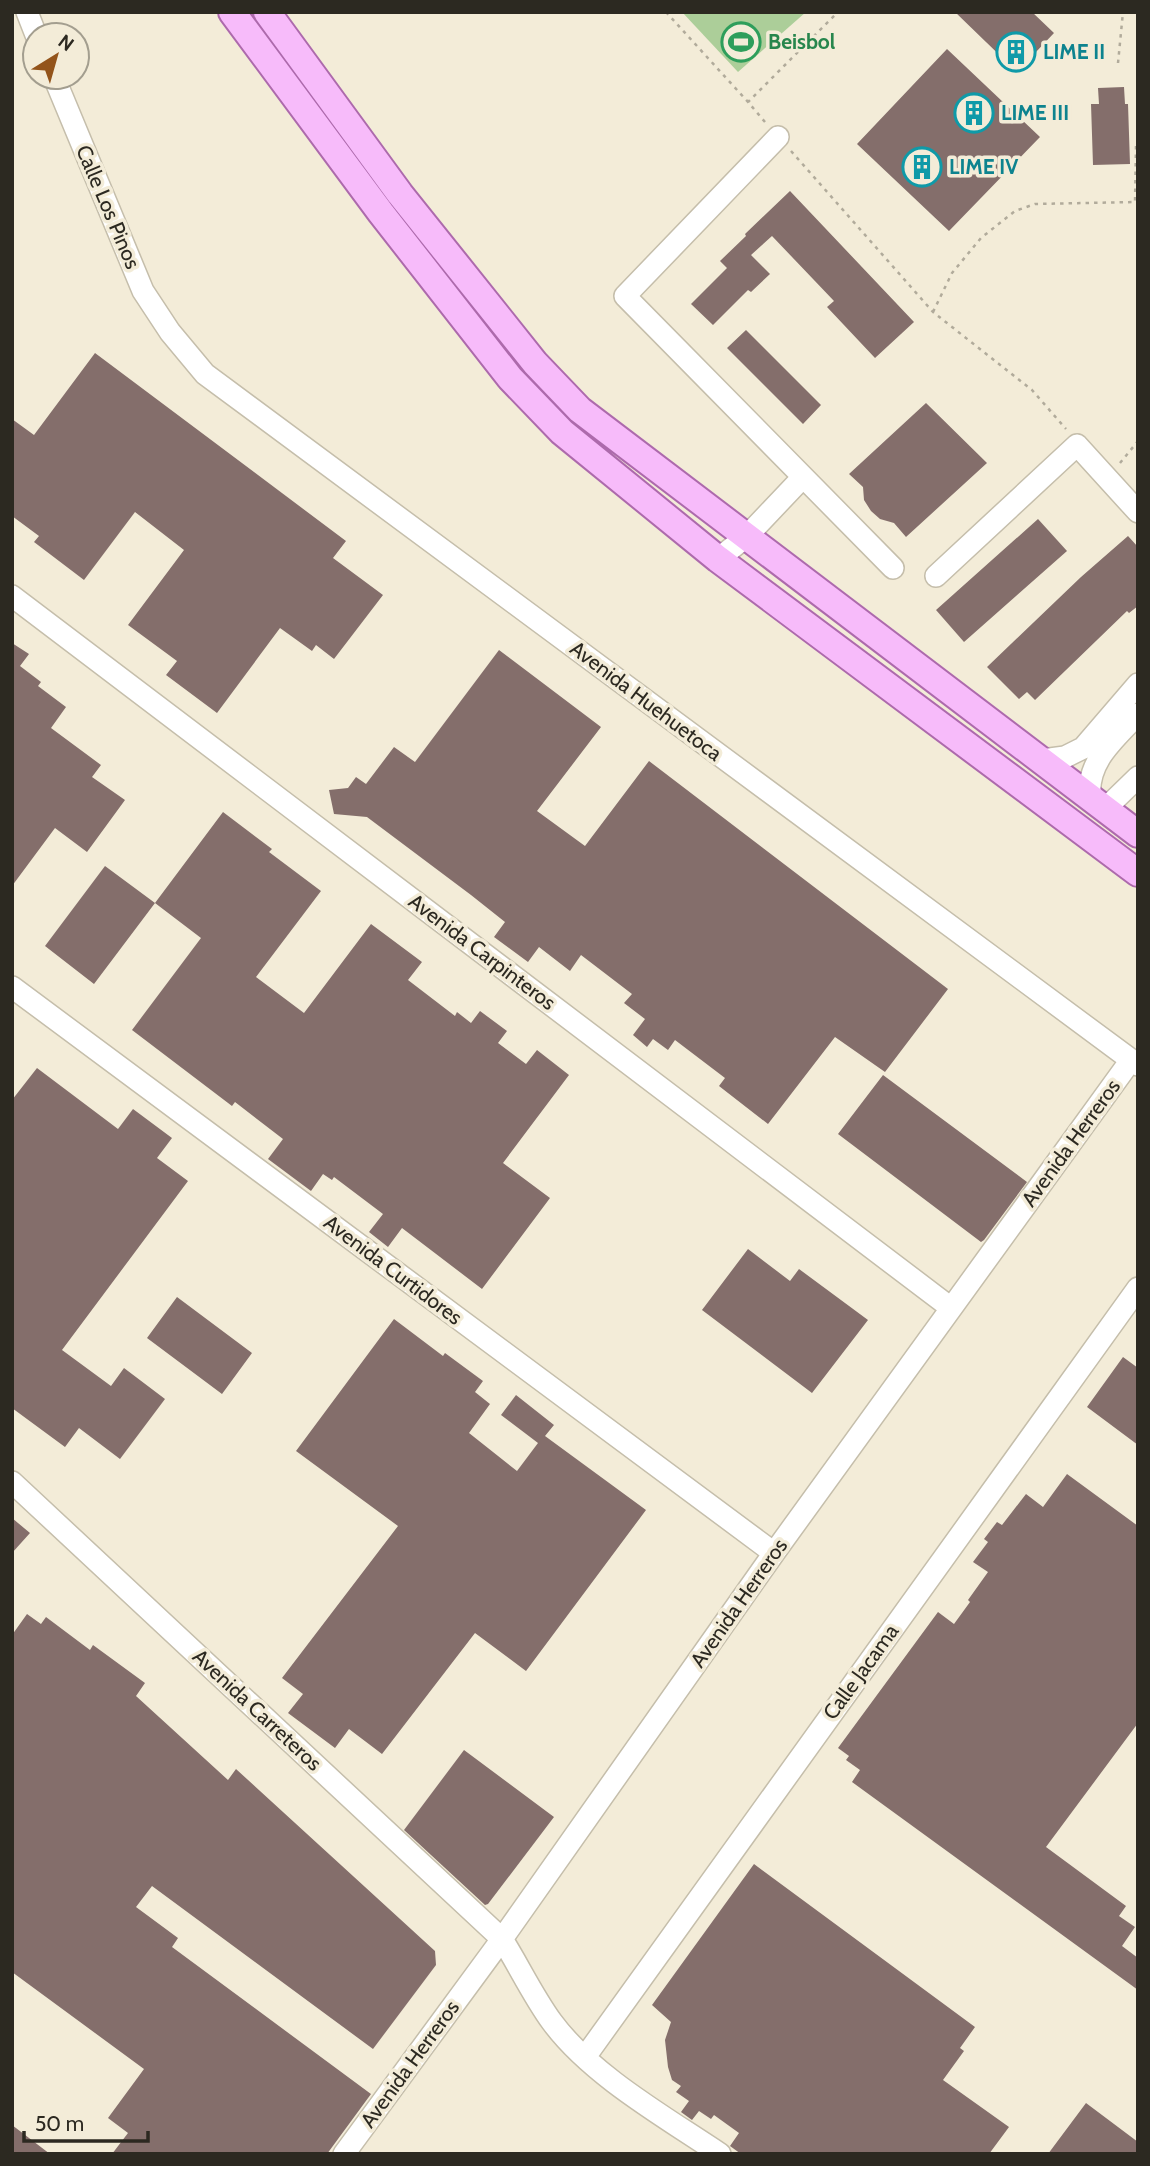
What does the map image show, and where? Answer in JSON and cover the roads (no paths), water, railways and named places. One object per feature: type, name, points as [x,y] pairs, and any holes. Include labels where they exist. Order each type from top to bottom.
[{"type":"main road","points":[[232,12],[381,213],[510,378],[562,432],[719,559],[1138,873]]},
{"type":"main road","points":[[267,12],[400,194],[535,363],[580,410],[1135,832],[1114,854]]},
{"type":"lane","name":"Calle Los Pinos","points":[[60,91],[144,291],[170,332]]},
{"type":"lane","points":[[778,137],[625,296],[893,568]]},
{"type":"lane","name":"Avenida Huehuetoca","points":[[170,332],[205,374],[1134,1063]]},
{"type":"lane","points":[[936,576],[1077,445],[1138,512]]},
{"type":"lane","points":[[719,559],[747,536],[803,477]]},
{"type":"lane","name":"Avenida Carpinteros","points":[[12,596],[951,1308]]},
{"type":"lane","points":[[1138,684],[1093,768],[1089,788],[1098,803],[1138,777]]},
{"type":"lane","points":[[1042,760],[1074,753],[1138,714]]},
{"type":"lane","name":"Avenida Curtidores","points":[[12,987],[775,1553]]},
{"type":"lane","name":"Avenida Herreros","points":[[344,2154],[502,1939],[951,1308],[1134,1063]]},
{"type":"lane","name":"Calle Jacama","points":[[585,2057],[1138,1288]]},
{"type":"lane","name":"Avenida Carreteros","points":[[12,1482],[502,1939]]},
{"type":"lane","points":[[502,1939],[552,2022],[585,2057],[631,2094],[720,2154]]},
{"type":"place","name":"Beisbol","points":[[741,42]]},
{"type":"place","name":"LIME II","points":[[1016,52]]},
{"type":"place","name":"LIME III","points":[[974,113]]},
{"type":"place","name":"LIME IV","points":[[922,167]]}]
